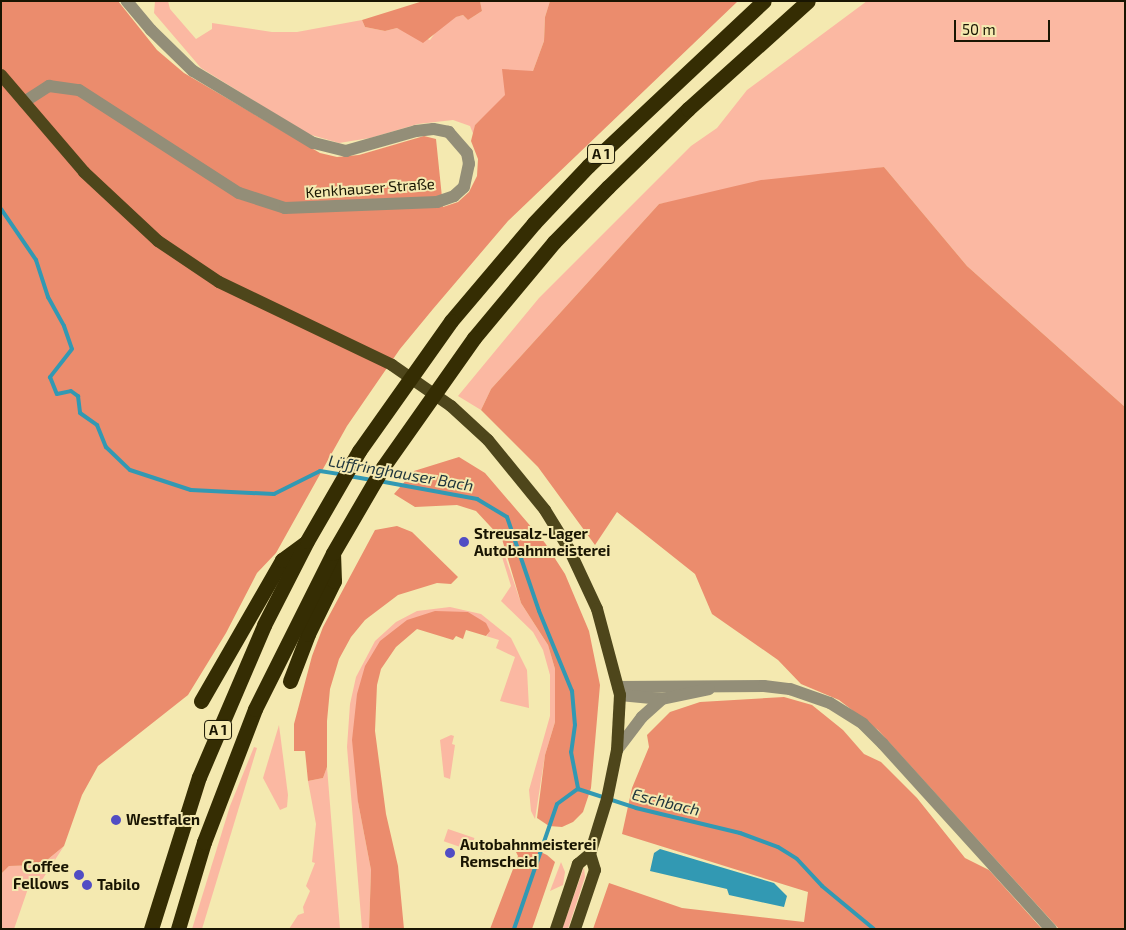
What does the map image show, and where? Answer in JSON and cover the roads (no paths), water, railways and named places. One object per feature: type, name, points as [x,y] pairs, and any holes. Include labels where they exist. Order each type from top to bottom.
[{"type":"highway","name":"A 1","points":[[152,929],[202,769],[264,625],[307,541],[359,451],[451,320],[534,223],[588,166],[764,1]]},
{"type":"highway","name":"A 1","points":[[178,929],[204,842],[256,709],[333,553],[383,467],[474,338],[548,249],[688,109],[808,1]]},
{"type":"highway","points":[[201,701],[282,560],[307,541]]},
{"type":"highway","points":[[290,682],[308,634],[334,581],[333,553]]},
{"type":"main road","points":[[1,75],[98,187],[174,254],[234,290],[392,365],[451,406],[488,440],[530,488],[569,549],[597,609],[619,691],[617,750],[609,791],[590,854],[578,864],[556,929]]},
{"type":"main road","points":[[575,929],[595,870],[590,854]]},
{"type":"street","name":"Kenkhauser Straße","points":[[24,102],[48,86],[79,90],[239,193],[258,202],[285,208],[437,202],[454,196],[464,187],[469,164],[467,153],[448,132],[433,129],[416,131],[346,150],[313,143],[267,119],[193,71],[151,30],[127,1]]},
{"type":"street","points":[[619,691],[693,684],[714,687],[790,689],[822,698],[848,713],[884,744],[1051,929]]},
{"type":"street","points":[[619,691],[640,699],[662,699],[714,687]]},
{"type":"street","points":[[617,750],[642,717],[662,699]]},
{"type":"water","points":[[660,849],[774,883],[787,896],[784,907],[729,895],[727,889],[650,871],[654,853]]},
{"type":"waterway","name":"Lüffringhauser Bach","points":[[1,209],[36,260],[48,297],[64,326],[72,349],[50,377],[57,394],[71,391],[78,396],[80,413],[97,425],[106,447],[130,470],[191,490],[274,494],[320,471],[340,474]]},
{"type":"waterway","name":"Lüffringhauser Bach","points":[[349,476],[372,480]]},
{"type":"waterway","name":"Lüffringhauser Bach","points":[[379,481],[477,499],[507,517],[539,611],[572,691],[575,725],[571,752],[578,789]]},
{"type":"waterway","name":"Eschbach","points":[[514,929],[557,804],[578,789],[636,808],[740,833],[778,847],[797,859],[822,886],[874,929]]},
{"type":"place","name":"Streusalz-Lager Autobahnmeisterei","points":[[464,542]]},
{"type":"place","name":"Westfalen","points":[[116,820]]},
{"type":"place","name":"Autobahnmeisterei Remscheid","points":[[450,853]]},
{"type":"place","name":"Coffee Fellows","points":[[79,875]]},
{"type":"place","name":"Tabilo","points":[[87,885]]}]
